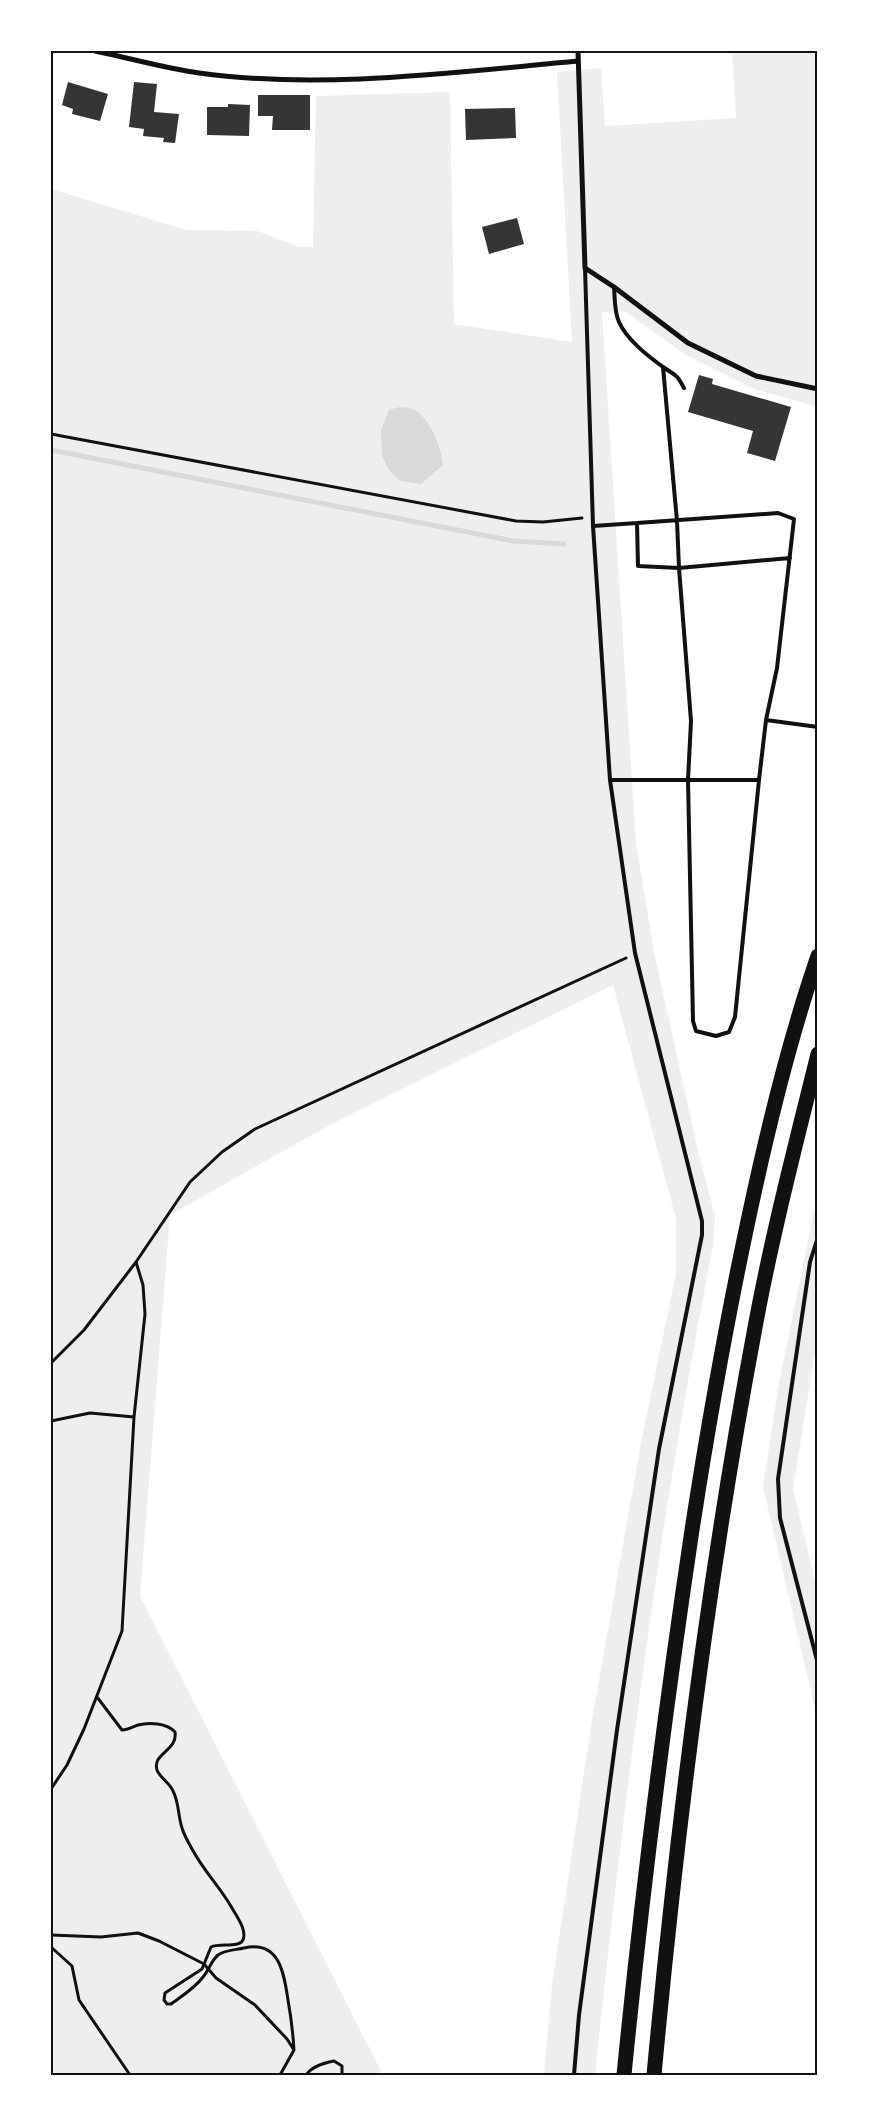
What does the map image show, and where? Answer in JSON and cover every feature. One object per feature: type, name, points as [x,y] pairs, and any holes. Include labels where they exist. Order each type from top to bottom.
[{"type":"highway","points":[[624,2075],[648,1850],[669,1686],[701,1470],[726,1327],[766,1140],[788,1052],[818,956]]},
{"type":"highway","points":[[654,2075],[678,1842],[699,1679],[730,1474],[758,1313],[784,1191],[818,1054]]},
{"type":"street","points":[[95,51],[199,73],[276,79],[386,78],[578,62]]},
{"type":"street","points":[[578,51],[585,268],[614,287],[688,344],[756,376],[818,389]]},
{"type":"lane","points":[[574,2075],[579,2016],[617,1730],[656,1469],[702,1234],[702,1222],[635,953],[610,780],[593,526],[585,268]]},
{"type":"lane","points":[[614,287],[616,311],[619,322],[627,335],[663,367],[677,375],[684,388]]},
{"type":"lane","points":[[593,526],[637,524],[677,520],[778,513],[794,519],[777,668],[766,720],[735,1017],[729,1032],[716,1036],[696,1031],[693,1021],[688,780],[691,721],[677,520],[663,367]]},
{"type":"lane","points":[[637,524],[638,566],[679,568],[790,558]]},
{"type":"lane","points":[[766,720],[818,726]]},
{"type":"lane","points":[[610,780],[759,780]]},
{"type":"lane","points":[[818,1237],[810,1262],[778,1479],[780,1518],[818,1664]]},
{"type":"path","points":[[51,434],[516,521],[552,521],[593,516]]},
{"type":"path","points":[[51,1363],[84,1330],[136,1262],[190,1182],[222,1152],[255,1129],[635,953]]},
{"type":"path","points":[[51,1789],[67,1765],[97,1697],[122,1631],[134,1417],[145,1314],[142,1285],[136,1262]]},
{"type":"path","points":[[51,1420],[90,1413],[134,1417]]},
{"type":"path","points":[[97,1697],[122,1730],[149,1724],[165,1726],[174,1732],[176,1738],[174,1743],[158,1760],[156,1767],[158,1774],[170,1784],[175,1794],[182,1828],[192,1850],[222,1890],[243,1931],[243,1940],[239,1944],[233,1946],[217,1944],[211,1947],[198,1973],[165,1993],[164,2000],[167,2004],[171,2004],[192,1988],[209,1970],[211,1962],[223,1952],[249,1947],[268,1951],[276,1957],[283,1970],[293,2031],[294,2050],[280,2075]]},
{"type":"path","points":[[51,1934],[101,1937],[138,1933],[159,1941],[204,1964],[216,1978],[258,2007],[287,2039],[294,2050]]},
{"type":"path","points":[[51,1947],[72,1966],[79,2000],[130,2075]]},
{"type":"path","points":[[306,2075],[308,2071],[322,2063],[334,2061],[342,2066],[342,2075]]},
{"type":"shaded area","points":[[732,51],[818,51],[818,407],[754,389],[686,355],[626,312],[602,313],[636,843],[654,952],[698,1151],[715,1216],[713,1246],[676,1452],[645,1659],[618,1867],[595,2075],[544,2075],[552,1985],[591,1726],[641,1443],[676,1273],[676,1219],[613,985],[333,1123],[170,1215],[140,1596],[383,2075],[51,2075],[51,189],[187,230],[258,231],[299,247],[313,247],[316,96],[450,92],[454,324],[572,342],[557,72],[601,68],[605,126],[736,118]]},
{"type":"shaded area","points":[[399,407],[413,409],[426,420],[440,450],[443,465],[421,484],[400,481],[388,469],[382,455],[381,430],[389,410]]},
{"type":"shaded area","points":[[818,1191],[818,1333],[793,1489],[818,1594],[818,1721],[763,1487],[778,1388]]},
{"type":"building","points":[[68,82],[108,94],[100,121],[72,114],[73,109],[62,105]]},
{"type":"building","points":[[134,82],[157,84],[154,112],[179,114],[175,143],[163,142],[164,138],[143,136],[144,129],[129,127]]},
{"type":"building","points":[[258,95],[310,95],[310,130],[272,130],[273,116],[258,116]]},
{"type":"building","points":[[228,104],[250,105],[249,136],[207,135],[207,107],[228,107]]},
{"type":"building","points":[[515,108],[516,138],[466,140],[465,109]]},
{"type":"building","points":[[517,218],[524,244],[489,254],[482,227]]},
{"type":"building","points":[[699,375],[713,379],[712,384],[791,407],[775,461],[747,453],[753,431],[688,412]]},
{"type":"waterway","points":[[51,450],[513,541],[564,544]]}]
